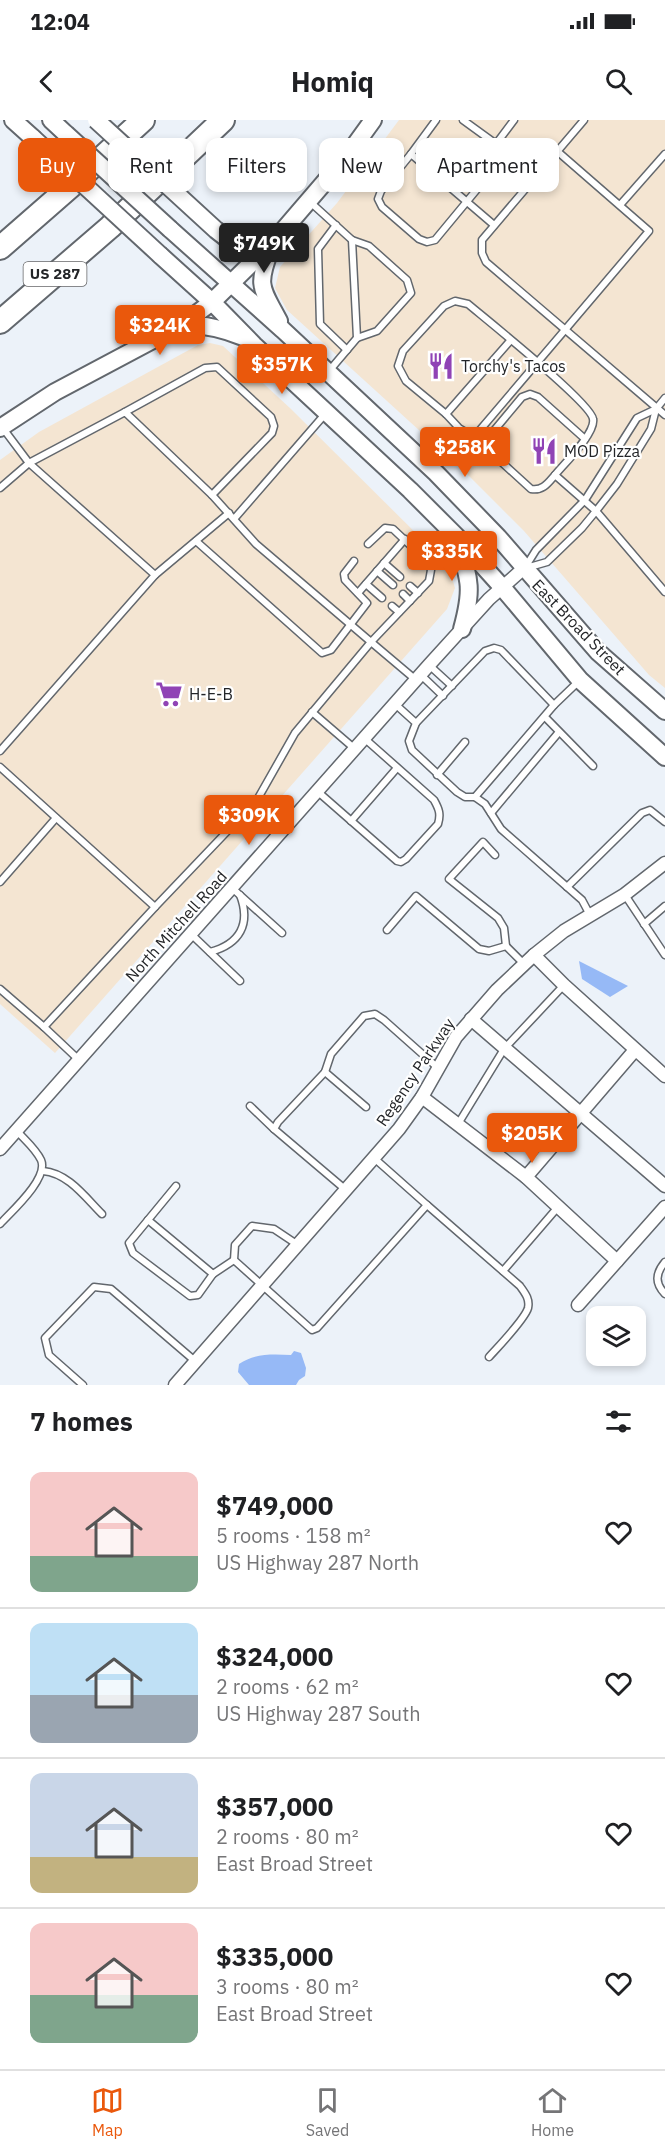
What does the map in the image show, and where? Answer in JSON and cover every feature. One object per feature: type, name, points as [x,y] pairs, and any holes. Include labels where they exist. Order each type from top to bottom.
[{"type":"highway","points":[[0,248],[143,120]]},
{"type":"highway","name":"US 287","points":[[0,322],[110,226],[223,120]]},
{"type":"main road","name":"East Broad Street","points":[[13,120],[212,302],[249,340],[410,490],[456,536],[580,680],[665,757]]},
{"type":"main road","name":"East Broad Street","points":[[51,120],[283,330],[436,473],[498,537],[598,652],[665,711]]},
{"type":"main road","points":[[96,120],[225,237],[241,242],[274,241]]},
{"type":"main road","points":[[1,427],[55,393],[183,324],[212,302],[274,241],[347,156],[373,120]]},
{"type":"main road","points":[[274,241],[262,270],[262,282],[264,293],[283,330]]},
{"type":"main road","points":[[183,324],[226,329],[249,340]]},
{"type":"main road","points":[[456,536],[471,587],[469,606],[462,629]]},
{"type":"street","name":"North Mitchell Road","points":[[0,1149],[191,933],[236,892],[317,791],[418,677],[462,629],[524,568]]},
{"type":"street","name":"Regency Parkway","points":[[175,1385],[399,1129],[422,1096],[456,1037],[497,990],[534,955],[564,931],[624,895],[665,863]]},
{"type":"street","points":[[534,955],[564,986],[665,1076]]},
{"type":"street","points":[[471,1019],[665,1186]]},
{"type":"street","points":[[526,1178],[635,1050]]},
{"type":"street","points":[[422,1096],[526,1178],[617,1261]]},
{"type":"street","points":[[578,1305],[665,1207]]},
{"type":"lane","points":[[436,120],[381,191],[378,199],[381,207],[419,239],[427,242],[435,240],[475,192]]},
{"type":"lane","points":[[464,120],[488,138]]},
{"type":"lane","points":[[500,138],[514,120]]},
{"type":"lane","points":[[559,149],[584,120]]},
{"type":"lane","points":[[474,437],[649,231],[559,153]]},
{"type":"lane","points":[[411,154],[494,225]]},
{"type":"lane","points":[[620,205],[665,154]]},
{"type":"lane","points":[[522,192],[482,240],[482,252],[486,262],[665,416]]},
{"type":"lane","points":[[308,201],[352,240],[369,246],[407,280],[411,293],[377,331],[357,338],[328,373]]},
{"type":"lane","points":[[336,225],[318,249],[320,324],[347,350]]},
{"type":"lane","points":[[352,240],[357,338]]},
{"type":"lane","points":[[456,301],[468,304],[537,362],[588,409],[594,420],[591,431],[585,439],[546,486],[538,490],[531,489],[474,437],[459,428],[446,414],[406,381],[398,366],[404,351],[444,306],[456,301]]},
{"type":"lane","points":[[446,414],[510,341]]},
{"type":"lane","points":[[0,488],[29,463],[205,368],[218,367],[271,417],[274,426],[272,433],[212,495]]},
{"type":"lane","points":[[482,445],[522,397],[530,394],[538,397],[585,439]]},
{"type":"lane","points":[[524,568],[547,562],[582,528],[617,484],[651,429],[656,409],[665,398]]},
{"type":"lane","points":[[524,568],[536,550],[585,500],[637,418],[656,409]]},
{"type":"lane","points":[[125,412],[212,495],[256,544],[370,642],[443,696]]},
{"type":"lane","points":[[0,751],[154,575],[231,516],[327,412]]},
{"type":"lane","points":[[1,427],[29,463],[154,575]]},
{"type":"lane","points":[[555,475],[596,511],[665,592]]},
{"type":"lane","points":[[44,1027],[257,800],[295,732],[370,642],[429,581],[431,570],[427,561],[393,529],[385,528],[368,544]]},
{"type":"lane","points":[[358,593],[405,539]]},
{"type":"lane","points":[[196,541],[322,653],[331,650],[367,603]]},
{"type":"lane","points":[[354,561],[344,574],[345,580],[373,608]]},
{"type":"lane","points":[[384,562],[400,577]]},
{"type":"lane","points":[[377,572],[393,585]]},
{"type":"lane","points":[[366,584],[382,598]]},
{"type":"lane","points":[[410,586],[418,593]]},
{"type":"lane","points":[[403,594],[410,601]]},
{"type":"lane","points":[[392,606],[399,612]]},
{"type":"lane","points":[[382,617],[388,623]]},
{"type":"lane","points":[[554,705],[501,650],[494,648],[485,651],[416,723],[410,741],[412,750],[457,792],[465,797],[475,797],[485,804],[501,830],[582,900],[590,915]]},
{"type":"lane","points":[[429,665],[452,686]]},
{"type":"lane","points":[[475,797],[554,705],[580,680]]},
{"type":"lane","points":[[395,704],[416,723]]},
{"type":"lane","points":[[312,712],[355,748]]},
{"type":"lane","points":[[545,717],[593,766]]},
{"type":"lane","points":[[491,813],[560,732]]},
{"type":"lane","points":[[317,791],[397,861],[401,862],[438,824],[440,810],[434,800],[364,738]]},
{"type":"lane","points":[[437,775],[465,742]]},
{"type":"lane","points":[[0,768],[155,907]]},
{"type":"lane","points":[[351,821],[397,768]]},
{"type":"lane","points":[[567,887],[642,813],[650,810],[665,822]]},
{"type":"lane","points":[[0,882],[56,818]]},
{"type":"lane","points":[[495,855],[483,842],[449,879],[498,918],[504,928],[506,946],[525,965]]},
{"type":"lane","points":[[236,892],[282,933]]},
{"type":"lane","points":[[210,952],[234,942],[239,935],[244,913],[236,892]]},
{"type":"lane","points":[[624,895],[665,955]]},
{"type":"lane","points":[[387,930],[416,896],[479,949],[489,951],[506,946]]},
{"type":"lane","points":[[644,924],[665,906]]},
{"type":"lane","points":[[191,933],[240,981]]},
{"type":"lane","points":[[458,1124],[504,1049],[564,986]]},
{"type":"lane","points":[[0,989],[79,1060]]},
{"type":"lane","points":[[274,1129],[325,1072],[331,1054],[364,1016],[375,1014],[384,1020],[439,1068]]},
{"type":"lane","points":[[325,1072],[366,1107]]},
{"type":"lane","points":[[250,1106],[346,1190]]},
{"type":"lane","points":[[0,1224],[35,1185],[43,1171],[42,1160],[16,1130]]},
{"type":"lane","points":[[374,1158],[520,1286],[528,1296],[528,1308],[489,1357]]},
{"type":"lane","points":[[43,1171],[54,1172],[64,1177],[102,1214]]},
{"type":"lane","points":[[176,1186],[129,1243],[133,1253],[190,1296],[198,1295],[213,1274],[234,1260]]},
{"type":"lane","points":[[234,1260],[312,1330],[317,1328],[428,1205]]},
{"type":"lane","points":[[503,1271],[558,1207]]},
{"type":"lane","points":[[148,1220],[213,1274]]},
{"type":"lane","points":[[234,1260],[235,1245],[252,1226],[274,1229],[298,1245]]},
{"type":"lane","points":[[665,1262],[658,1270],[658,1287],[665,1294]]},
{"type":"lane","points":[[83,1385],[49,1355],[45,1338],[94,1287],[111,1289],[196,1362]]},
{"type":"shaded area","points":[[399,120],[665,120],[665,688],[649,675],[524,531],[465,472],[287,310],[275,288],[280,267],[345,192],[404,192],[404,138],[386,138]]},
{"type":"shaded area","points":[[210,343],[223,346],[291,409],[448,565],[455,588],[447,609],[55,1053],[0,1004],[0,460],[39,432],[198,345]]},
{"type":"water","points":[[579,961],[628,986],[610,997],[582,979]]},
{"type":"water","points":[[294,1351],[301,1353],[306,1368],[305,1376],[296,1385],[249,1385],[238,1372],[239,1364],[245,1360],[258,1356],[291,1355]]},
{"type":"place","name":"Torchy's Tacos","points":[[441,366]]},
{"type":"place","name":"MOD Pizza","points":[[544,451]]},
{"type":"place","name":"H-E-B","points":[[169,694]]}]
